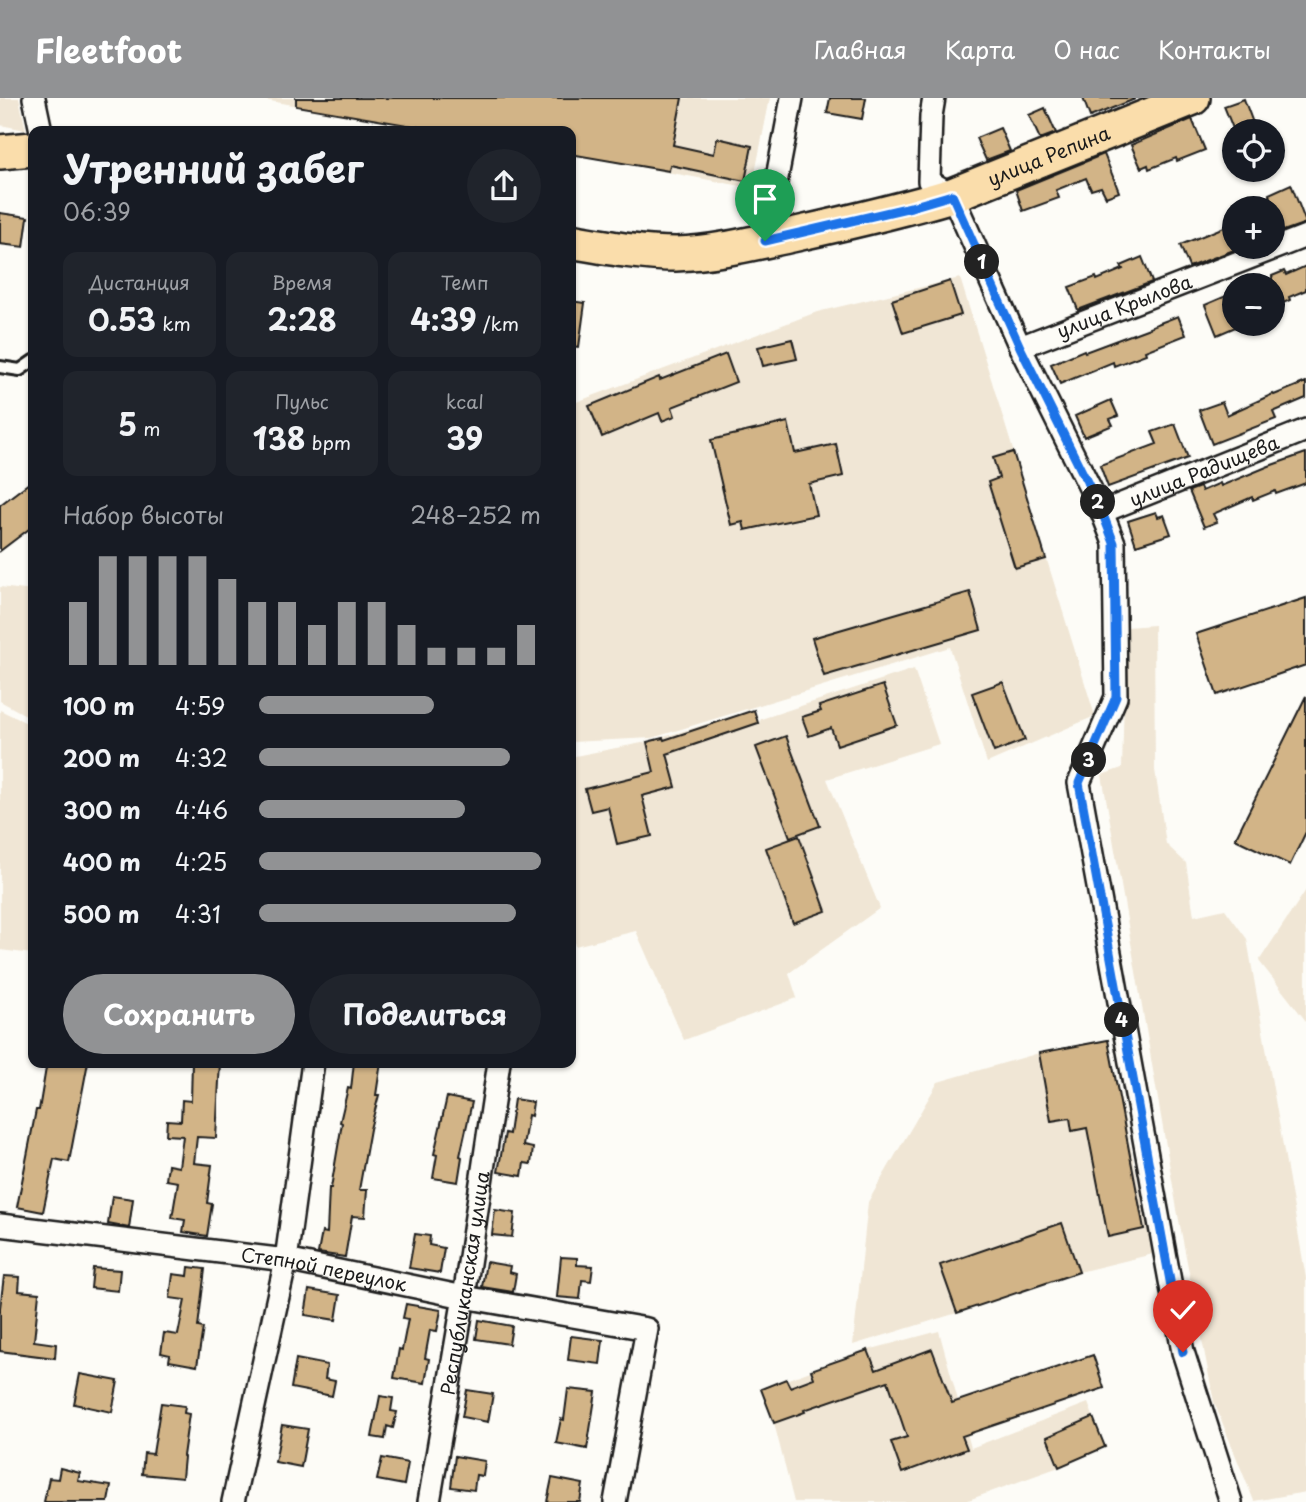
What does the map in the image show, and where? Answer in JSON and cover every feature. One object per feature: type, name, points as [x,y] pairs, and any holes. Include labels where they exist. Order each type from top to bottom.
[{"type":"main road","name":"улица Репина","points":[[576,242],[676,254],[712,251],[911,207],[952,195],[1193,98]]},
{"type":"main road","points":[[0,152],[28,149]]},
{"type":"street","points":[[34,98],[40,126]]},
{"type":"street","points":[[765,241],[792,98]]},
{"type":"street","points":[[934,98],[929,181],[952,195],[1020,347],[1102,512],[1114,543],[1116,697],[1079,783],[1183,1352],[1231,1502]]},
{"type":"street","name":"улица Крылова","points":[[1020,347],[1306,236]]},
{"type":"street","name":"улица Радищева","points":[[1102,512],[1306,430]]},
{"type":"street","points":[[233,1502],[286,1260],[312,1068]]},
{"type":"street","name":"Республиканская улица","points":[[429,1502],[464,1297],[498,1068]]},
{"type":"street","name":"Степной переулок","points":[[0,1225],[286,1260],[464,1297],[647,1329],[615,1502]]},
{"type":"lane","points":[[0,367],[20,370],[28,364]]},
{"type":"shaded area","points":[[0,98],[19,98],[26,130],[0,125]]},
{"type":"shaded area","points":[[253,98],[770,98],[752,188],[576,155],[576,126],[413,126]]},
{"type":"shaded area","points":[[960,278],[1095,716],[987,763],[950,647],[652,738],[576,742],[576,402],[817,312]]},
{"type":"shaded area","points":[[0,587],[28,590],[28,716],[0,701]]},
{"type":"shaded area","points":[[1154,625],[1155,770],[1166,844],[1186,863],[1194,916],[1225,909],[1247,939],[1306,1278],[1306,1492],[1254,1501],[1214,1402],[1178,1215],[1102,775],[1122,768],[1126,627]]},
{"type":"shaded area","points":[[914,669],[939,744],[827,779],[880,908],[789,973],[797,998],[684,1040],[636,931],[576,946],[576,756],[647,742],[754,710],[759,723],[761,719]]},
{"type":"shaded area","points":[[0,710],[28,724],[28,953],[0,950]]},
{"type":"shaded area","points":[[1306,890],[1306,1021],[1259,961]]},
{"type":"shaded area","points":[[1108,1040],[1153,1254],[1079,1272],[853,1345],[868,1202],[938,1082],[1039,1053]]},
{"type":"shaded area","points":[[939,1331],[971,1448],[1088,1403],[1105,1447],[963,1502],[794,1502],[774,1423],[761,1389],[868,1350]]},
{"type":"building","points":[[296,98],[682,98],[673,145],[714,154],[717,138],[752,146],[745,181],[670,165],[669,171],[576,155],[576,126],[413,126],[296,106]]},
{"type":"building","points":[[830,98],[866,98],[862,119],[827,113]]},
{"type":"building","points":[[1083,98],[1135,98],[1135,99],[1090,117]]},
{"type":"building","points":[[1244,99],[1252,119],[1229,119],[1224,106]]},
{"type":"building","points":[[1045,108],[1056,133],[1040,139],[1029,115]]},
{"type":"building","points":[[1192,119],[1205,150],[1149,169],[1148,165],[1141,168],[1131,145]]},
{"type":"building","points":[[1000,128],[1010,151],[986,160],[976,138]]},
{"type":"building","points":[[1104,154],[1119,192],[1106,197],[1101,187],[1091,190],[1086,178],[1056,190],[1059,198],[1023,211],[1016,190]]},
{"type":"building","points":[[1291,184],[1306,223],[1285,230],[1285,196],[1269,194]]},
{"type":"building","points":[[0,213],[28,217],[24,247],[0,244]]},
{"type":"building","points":[[1222,228],[1222,255],[1189,267],[1180,245]]},
{"type":"building","points":[[1142,257],[1152,282],[1078,310],[1069,287],[1096,277],[1097,280]]},
{"type":"building","points":[[1306,266],[1306,290],[1289,297],[1290,300],[1285,302],[1285,273],[1286,275]]},
{"type":"building","points":[[950,281],[961,315],[903,333],[892,300]]},
{"type":"building","points":[[1222,298],[1222,333],[1217,335],[1205,305]]},
{"type":"building","points":[[576,302],[585,303],[579,347],[576,347]]},
{"type":"building","points":[[1178,316],[1186,335],[1145,351],[1146,354],[1114,366],[1113,362],[1060,384],[1051,364]]},
{"type":"building","points":[[792,339],[797,359],[763,366],[758,347]]},
{"type":"building","points":[[726,354],[736,382],[672,407],[675,416],[662,421],[659,413],[602,437],[589,406],[659,377],[660,380]]},
{"type":"building","points":[[1306,382],[1306,398],[1273,412],[1276,419],[1212,444],[1199,410],[1222,402],[1227,415]]},
{"type":"building","points":[[1111,400],[1118,416],[1110,419],[1113,425],[1084,437],[1075,416]]},
{"type":"building","points":[[788,422],[795,453],[836,444],[843,476],[809,484],[816,515],[745,530],[743,522],[731,525],[711,440]]},
{"type":"building","points":[[1175,424],[1188,458],[1108,487],[1100,465],[1157,444],[1152,432]]},
{"type":"building","points":[[1013,452],[1046,559],[1015,568],[988,482],[999,478],[993,458]]},
{"type":"building","points":[[1306,453],[1306,483],[1253,500],[1252,497],[1213,514],[1217,522],[1204,527],[1189,491],[1200,487],[1202,491],[1220,483],[1221,486]]},
{"type":"building","points":[[28,484],[28,530],[0,551],[0,505]]},
{"type":"building","points":[[1156,512],[1158,517],[1164,515],[1171,534],[1136,545],[1128,521]]},
{"type":"building","points":[[970,592],[981,630],[824,676],[812,638]]},
{"type":"building","points":[[1306,598],[1306,665],[1217,695],[1196,634]]},
{"type":"building","points":[[1003,682],[1025,740],[994,752],[972,693]]},
{"type":"building","points":[[883,685],[897,725],[837,745],[831,728],[809,736],[802,717],[821,711],[819,706]]},
{"type":"building","points":[[1306,696],[1306,832],[1290,865],[1235,839]]},
{"type":"building","points":[[754,710],[758,723],[667,754],[676,787],[642,796],[652,836],[617,844],[608,807],[591,811],[585,789],[654,772],[647,742],[663,738],[664,740]]},
{"type":"building","points":[[786,736],[820,826],[790,837],[756,747]]},
{"type":"building","points":[[799,836],[826,911],[793,923],[766,848]]},
{"type":"building","points":[[1108,1040],[1144,1229],[1108,1237],[1087,1128],[1072,1131],[1070,1118],[1051,1121],[1039,1053]]},
{"type":"building","points":[[46,1068],[87,1068],[69,1162],[54,1159],[43,1212],[17,1207],[36,1110],[39,1110]]},
{"type":"building","points":[[192,1068],[220,1068],[216,1138],[197,1137],[194,1163],[212,1165],[207,1203],[212,1204],[207,1236],[183,1232],[185,1220],[172,1218],[178,1182],[166,1180],[168,1165],[179,1167],[183,1136],[166,1135],[167,1120],[181,1121],[182,1100],[191,1101]]},
{"type":"building","points":[[353,1068],[380,1068],[376,1095],[379,1095],[359,1190],[367,1190],[365,1217],[352,1216],[345,1257],[318,1253],[322,1232],[327,1233],[329,1188],[342,1123],[340,1122],[348,1088],[351,1089]]},
{"type":"building","points":[[447,1097],[472,1102],[460,1156],[458,1182],[433,1178],[437,1155],[434,1154]]},
{"type":"building","points":[[514,1099],[533,1102],[523,1146],[533,1148],[531,1164],[524,1163],[522,1176],[498,1172],[505,1133],[509,1134]]},
{"type":"building","points":[[112,1196],[133,1199],[129,1228],[108,1224]]},
{"type":"building","points":[[495,1210],[515,1213],[512,1237],[492,1235]]},
{"type":"building","points":[[1062,1223],[1079,1272],[957,1313],[940,1265]]},
{"type":"building","points":[[415,1234],[430,1236],[429,1245],[444,1248],[440,1273],[409,1268]]},
{"type":"building","points":[[561,1257],[577,1258],[577,1265],[593,1266],[591,1281],[582,1280],[580,1299],[557,1297]]},
{"type":"building","points":[[486,1262],[510,1266],[509,1272],[516,1274],[513,1292],[482,1287]]},
{"type":"building","points":[[189,1267],[205,1269],[198,1327],[203,1328],[197,1366],[169,1361],[170,1355],[161,1353],[164,1333],[178,1335],[185,1300],[170,1298],[173,1274],[188,1276]]},
{"type":"building","points":[[93,1268],[120,1270],[118,1291],[91,1288]]},
{"type":"building","points":[[4,1276],[20,1277],[19,1291],[39,1293],[34,1341],[56,1344],[55,1358],[0,1351],[0,1308]]},
{"type":"building","points":[[309,1290],[340,1295],[336,1320],[305,1315]]},
{"type":"building","points":[[406,1304],[441,1310],[437,1331],[430,1330],[425,1358],[429,1359],[425,1383],[394,1378],[408,1319],[403,1318]]},
{"type":"building","points":[[479,1320],[512,1326],[509,1344],[476,1339]]},
{"type":"building","points":[[571,1336],[603,1340],[600,1364],[568,1360]]},
{"type":"building","points":[[932,1349],[952,1403],[1093,1355],[1104,1388],[962,1436],[967,1449],[902,1473],[891,1442],[907,1437],[888,1381],[774,1423],[761,1389],[786,1379],[790,1387],[814,1378],[811,1370],[868,1350],[876,1370]]},
{"type":"building","points":[[296,1359],[327,1365],[325,1379],[335,1381],[332,1396],[291,1388]]},
{"type":"building","points":[[80,1374],[118,1381],[112,1412],[74,1404]]},
{"type":"building","points":[[568,1389],[596,1392],[587,1449],[556,1443],[561,1419],[564,1420]]},
{"type":"building","points":[[467,1390],[493,1394],[488,1422],[462,1417]]},
{"type":"building","points":[[380,1396],[393,1398],[391,1411],[397,1412],[393,1428],[387,1426],[385,1439],[372,1437]]},
{"type":"building","points":[[161,1403],[185,1406],[184,1413],[189,1414],[182,1478],[142,1474],[144,1453],[153,1454]]},
{"type":"building","points":[[1093,1417],[1105,1447],[1059,1467],[1047,1437]]},
{"type":"building","points":[[282,1425],[308,1429],[301,1467],[275,1462]]},
{"type":"building","points":[[455,1456],[485,1461],[483,1476],[476,1475],[474,1490],[451,1487]]},
{"type":"building","points":[[382,1458],[408,1463],[404,1485],[377,1480]]},
{"type":"building","points":[[60,1468],[80,1473],[78,1481],[111,1486],[108,1502],[44,1502],[49,1478],[58,1479]]},
{"type":"building","points":[[552,1478],[583,1484],[580,1502],[547,1502]]},
{"type":"route","points":[[765,241],[952,195],[1020,347],[1102,512],[1114,543],[1116,697],[1079,783],[1183,1352]]}]
